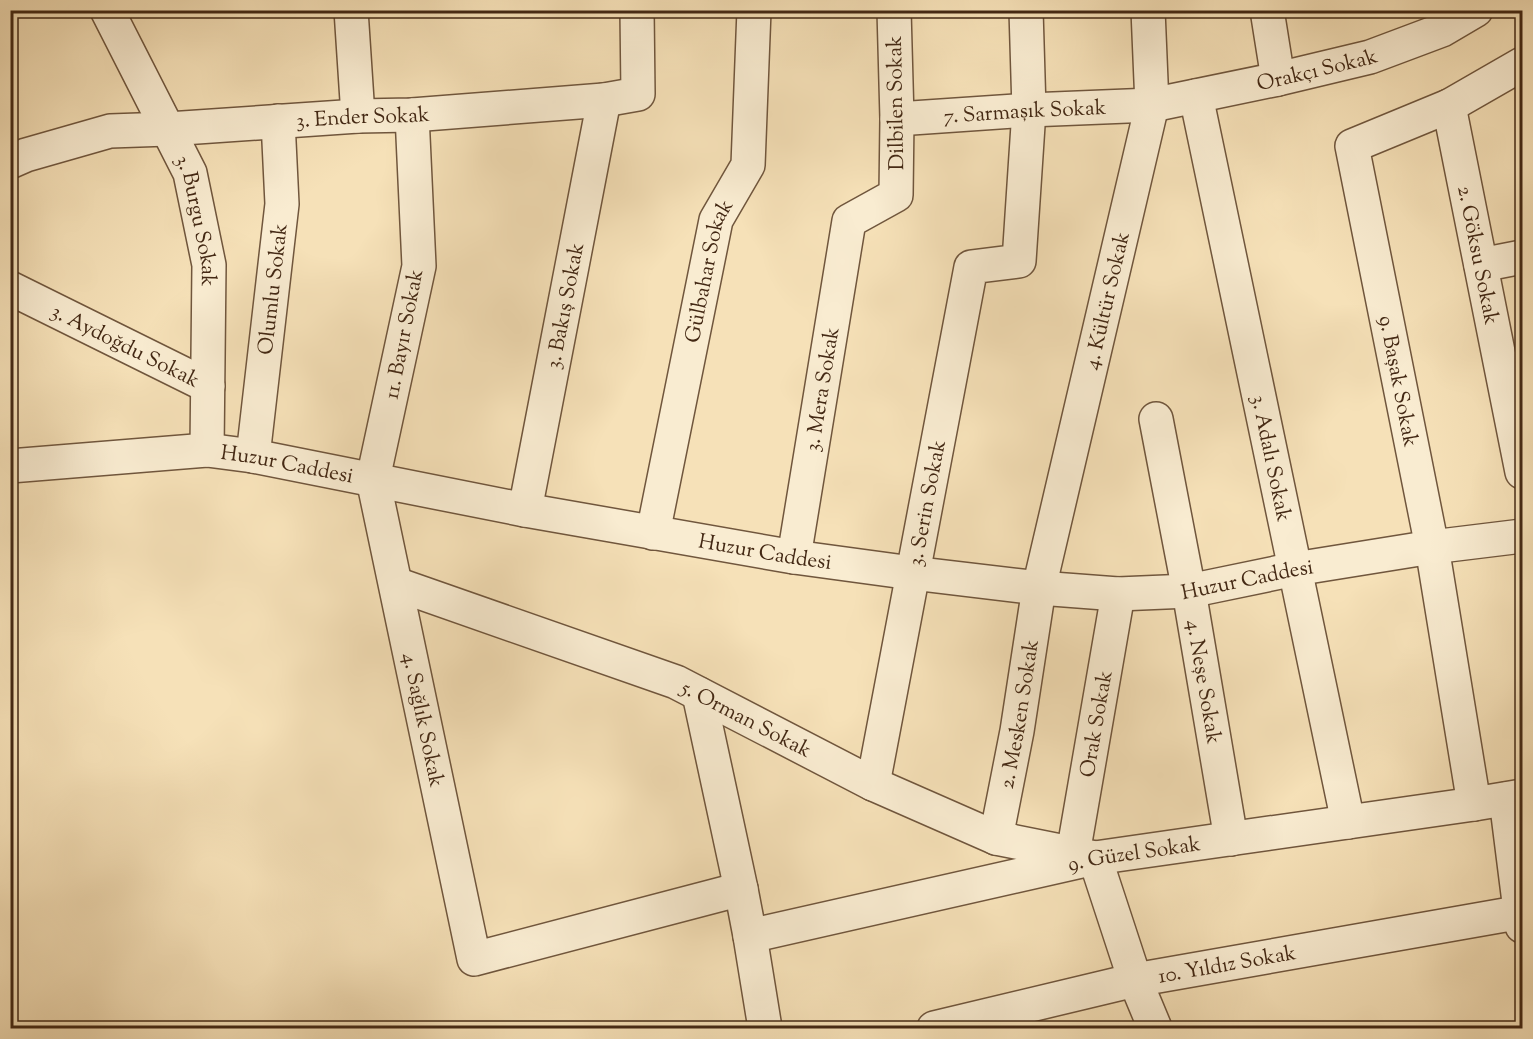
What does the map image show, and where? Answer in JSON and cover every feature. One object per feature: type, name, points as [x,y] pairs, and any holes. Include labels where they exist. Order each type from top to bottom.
[{"type":"street","name":"3. Burgu Sokak","points":[[107,10],[190,173],[209,265],[207,450]]},
{"type":"street","points":[[351,10],[358,116]]},
{"type":"street","name":"3. Ender Sokak","points":[[10,162],[26,155],[110,131],[358,116],[412,115],[604,100],[638,94],[637,10]]},
{"type":"street","name":"Gülbahar Sokak","points":[[653,533],[716,220],[748,165],[754,10]]},
{"type":"street","name":"Dilbilen Sokak","points":[[849,221],[896,195],[897,118],[894,10]]},
{"type":"street","points":[[1026,10],[1029,110]]},
{"type":"street","name":"4. Kültür Sokak","points":[[1039,588],[1152,105],[1148,10]]},
{"type":"street","points":[[1267,10],[1278,79]]},
{"type":"street","name":"Orakçı Sokak","points":[[1152,105],[1370,57],[1442,30],[1476,10]]},
{"type":"street","name":"9. Başak Sokak","points":[[1474,804],[1431,547],[1352,146],[1449,106],[1522,64]]},
{"type":"street","name":"3. Adalı Sokak","points":[[1196,96],[1348,822]]},
{"type":"street","name":"3. Bakış Sokak","points":[[525,510],[604,100]]},
{"type":"street","name":"7. Sarmaşık Sokak","points":[[897,118],[1152,105]]},
{"type":"street","name":"2. Göksu Sokak","points":[[1449,106],[1522,472]]},
{"type":"street","name":"3. Serin Sokak","points":[[873,784],[971,267],[1019,261],[1029,110]]},
{"type":"street","name":"11. Bayır Sokak","points":[[373,479],[419,266],[412,115]]},
{"type":"street","name":"Olumlu Sokak","points":[[253,456],[282,204],[278,121]]},
{"type":"street","name":"3. Mera Sokak","points":[[794,557],[849,221]]},
{"type":"street","points":[[1481,266],[1522,257]]},
{"type":"street","name":"3. Aydoğdu Sokak","points":[[10,288],[208,386]]},
{"type":"street","name":"4. Neşe Sokak","points":[[1156,419],[1189,591],[1231,839]]},
{"type":"street","name":"Huzur Caddesi","points":[[10,466],[207,450],[253,456],[525,510],[794,557],[1039,588],[1118,594],[1189,591],[1295,569],[1431,547],[1522,536]]},
{"type":"street","name":"4. Sağlık Sokak","points":[[373,479],[474,959],[741,889]]},
{"type":"street","name":"5. Orman Sokak","points":[[396,584],[676,682],[873,784],[996,838],[1084,856]]},
{"type":"street","name":"2. Mesken Sokak","points":[[996,838],[1017,731],[1039,588]]},
{"type":"street","name":"Orak Sokak","points":[[1084,856],[1118,594]]},
{"type":"street","points":[[699,694],[741,889],[765,1029]]},
{"type":"street","points":[[1514,797],[1522,917]]},
{"type":"street","name":"9. Güzel Sokak","points":[[750,936],[1084,856],[1231,839],[1514,797]]},
{"type":"street","points":[[1084,856],[1155,1029]]},
{"type":"street","name":"10. Yıldız Sokak","points":[[934,1029],[1135,980],[1522,917]]}]
